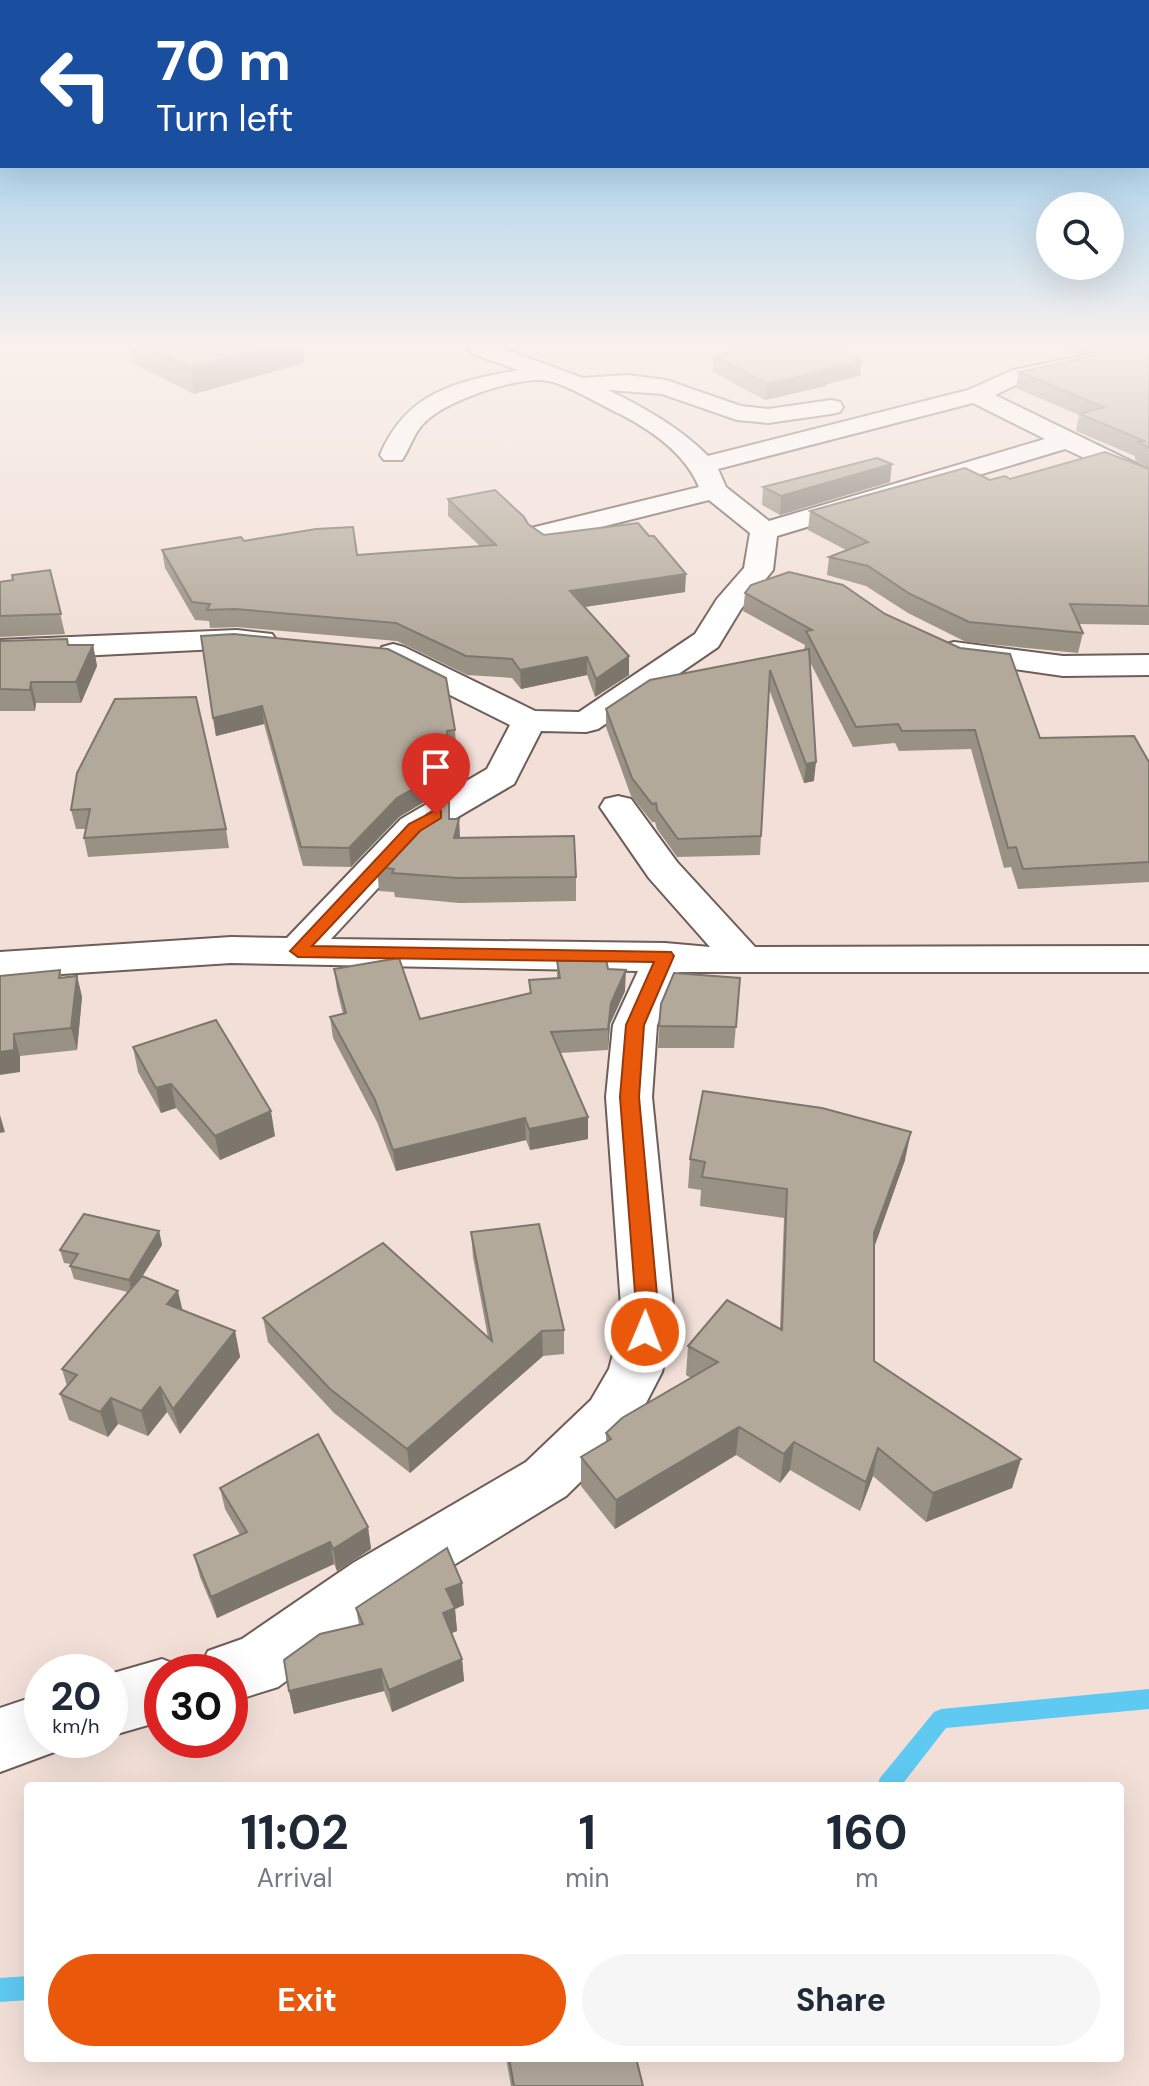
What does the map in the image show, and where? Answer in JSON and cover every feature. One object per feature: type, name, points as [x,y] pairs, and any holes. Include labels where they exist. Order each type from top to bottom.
[{"type":"street","points":[[393,455],[397,445]]},
{"type":"street","points":[[371,652],[397,654],[529,721],[586,722],[604,711],[707,640],[728,605],[772,574],[764,531],[709,478],[683,445]]},
{"type":"street","points":[[541,534],[810,445]]},
{"type":"street","points":[[764,531],[1049,445]]},
{"type":"street","points":[[1078,445],[1149,480]]},
{"type":"street","points":[[0,650],[237,639],[290,644]]},
{"type":"street","points":[[933,642],[958,654],[1063,666],[1149,665]]},
{"type":"street","points":[[298,951],[414,827],[501,776],[529,721]]},
{"type":"street","points":[[618,807],[663,870],[744,960]]},
{"type":"street","points":[[0,965],[231,950],[603,958],[665,956],[744,960],[1149,959]]},
{"type":"street","points":[[248,1668],[256,1666],[374,1582],[546,1479],[611,1416],[635,1372],[645,1332],[647,1306],[629,1097],[635,1025],[665,956]]},
{"type":"street","points":[[0,1740],[24,1732]]},
{"type":"building","points":[[1105,452],[1149,469],[1149,606],[1070,604],[1083,633],[969,622],[910,594],[868,566],[829,557],[868,542],[810,511],[965,468],[990,480],[1005,476],[1010,479]]},
{"type":"building","points":[[877,458],[892,464],[781,496],[763,487]]},
{"type":"building","points":[[495,490],[528,524],[544,535],[638,523],[649,536],[654,536],[686,574],[570,591],[629,656],[596,679],[587,657],[520,670],[512,659],[466,656],[396,623],[235,609],[207,610],[210,604],[192,602],[162,550],[241,537],[244,541],[316,529],[353,527],[357,555],[496,545],[448,499]]},
{"type":"building","points":[[50,570],[61,614],[0,616],[0,582],[13,580],[12,575]]},
{"type":"building","points":[[789,572],[843,585],[885,614],[960,648],[1010,654],[1040,738],[1134,736],[1149,762],[1149,862],[1023,869],[1016,847],[1008,848],[975,730],[902,731],[898,724],[856,727],[806,631],[812,630],[745,593],[751,585]]},
{"type":"building","points":[[234,634],[388,649],[446,678],[455,730],[447,731],[448,769],[397,798],[349,848],[301,847],[262,706],[213,718],[201,636]]},
{"type":"building","points":[[67,639],[68,645],[93,645],[76,682],[31,682],[30,690],[0,689],[0,641]]},
{"type":"building","points":[[809,649],[816,762],[806,764],[770,670],[761,836],[678,839],[657,810],[656,803],[652,804],[632,778],[606,709],[650,680]]},
{"type":"building","points":[[196,697],[226,829],[84,838],[90,809],[71,810],[77,773],[115,699]]},
{"type":"building","points":[[449,801],[449,819],[459,819],[454,838],[574,836],[576,877],[458,878],[392,873],[394,869],[377,867],[427,814]]},
{"type":"building","points":[[399,958],[420,1019],[531,993],[529,980],[560,978],[557,961],[606,959],[608,969],[626,970],[611,1003],[608,1029],[551,1032],[588,1117],[529,1129],[525,1118],[393,1150],[375,1100],[330,1017],[346,1013],[334,969]]},
{"type":"building","points":[[60,970],[59,978],[77,976],[71,1028],[14,1034],[14,1050],[0,1052],[0,976]]},
{"type":"building","points":[[674,973],[740,978],[736,1027],[659,1026],[661,1004]]},
{"type":"building","points":[[216,1020],[271,1111],[215,1136],[171,1084],[156,1088],[133,1047]]},
{"type":"building","points":[[703,1091],[822,1108],[911,1132],[874,1233],[874,1361],[1021,1459],[933,1493],[878,1448],[866,1482],[794,1442],[784,1454],[739,1427],[616,1500],[581,1457],[611,1439],[606,1433],[622,1418],[718,1362],[688,1346],[727,1300],[782,1330],[787,1189],[702,1177],[705,1162],[690,1159]]},
{"type":"building","points":[[84,1214],[159,1231],[129,1280],[70,1266],[78,1254],[60,1250]]},
{"type":"building","points":[[539,1224],[564,1330],[542,1331],[407,1449],[330,1389],[263,1318],[383,1243],[492,1341],[471,1232]]},
{"type":"building","points":[[142,1276],[178,1291],[167,1304],[235,1331],[173,1409],[160,1387],[141,1411],[111,1398],[100,1412],[60,1394],[77,1375],[62,1369]]},
{"type":"building","points":[[318,1434],[368,1527],[333,1549],[330,1542],[211,1597],[194,1555],[247,1532],[220,1488]]},
{"type":"building","points":[[447,1548],[462,1583],[446,1589],[455,1608],[443,1613],[462,1659],[389,1690],[381,1669],[289,1691],[284,1660],[320,1634],[363,1624],[356,1608]]},
{"type":"building","points":[[510,2062],[637,2062],[643,2086],[514,2086]]},
{"type":"waterway","points":[[891,1782],[941,1719],[1149,1699]]},
{"type":"waterway","points":[[0,1990],[24,1988]]},
{"type":"route","points":[[436,815],[414,827],[298,951],[603,958],[665,956],[635,1025],[629,1097],[647,1306],[645,1332]]}]
